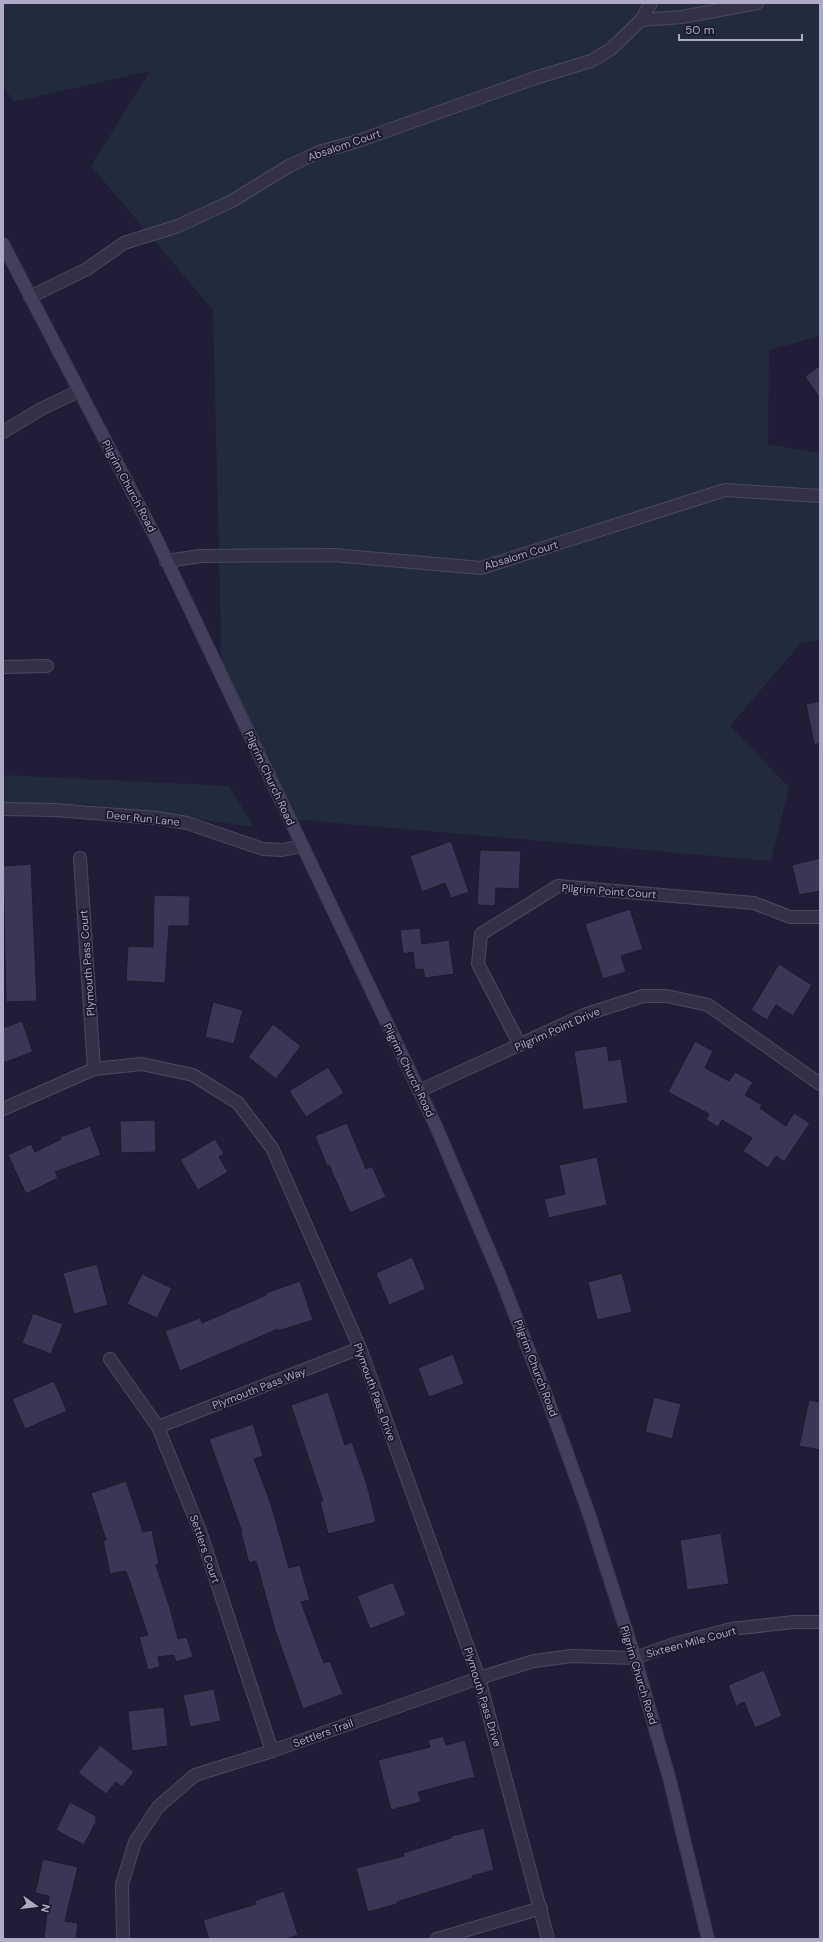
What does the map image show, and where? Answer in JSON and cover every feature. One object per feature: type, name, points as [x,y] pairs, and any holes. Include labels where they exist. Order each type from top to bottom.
[{"type":"street","name":"Absalom Court","points":[[30,297],[87,269],[124,243],[178,226],[232,200],[289,166],[319,152],[358,140],[535,78],[591,61],[612,49],[641,20],[651,3]]},
{"type":"street","points":[[641,20],[682,17],[757,3]]},
{"type":"street","name":"Pilgrim Church Road","points":[[3,244],[166,561],[435,1124],[523,1333],[589,1514],[634,1658],[670,1781],[708,1939]]},
{"type":"street","points":[[3,432],[41,409],[79,391]]},
{"type":"street","name":"Absalom Court","points":[[166,561],[201,556],[332,555],[481,568],[725,490],[820,496]]},
{"type":"street","points":[[3,667],[47,666]]},
{"type":"street","name":"Deer Run Lane","points":[[3,809],[54,810],[157,818],[187,823],[263,849],[282,850],[302,846]]},
{"type":"street","name":"Plymouth Pass Court","points":[[80,858],[94,1069]]},
{"type":"street","name":"Pilgrim Point Court","points":[[520,1045],[478,964],[482,934],[558,886],[754,902],[790,917],[820,917]]},
{"type":"street","name":"Pilgrim Point Drive","points":[[419,1091],[584,1015],[643,996],[667,996],[708,1005],[820,1084]]},
{"type":"street","name":"Plymouth Pass Drive","points":[[3,1109],[94,1069],[142,1064],[193,1075],[238,1103],[272,1148],[360,1348],[479,1678],[548,1939]]},
{"type":"street","name":"Plymouth Pass Way","points":[[158,1427],[360,1348]]},
{"type":"street","name":"Settlers Court","points":[[110,1359],[158,1427],[200,1531],[272,1751]]},
{"type":"street","name":"Sixteen Mile Court","points":[[634,1658],[674,1644],[731,1629],[794,1622],[820,1622]]},
{"type":"street","name":"Settlers Trail","points":[[123,1939],[122,1884],[135,1842],[158,1807],[196,1775],[272,1751],[479,1678],[534,1661],[572,1656],[634,1658]]},
{"type":"street","points":[[437,1939],[541,1908]]},
{"type":"shaded area","points":[[3,3],[820,3],[820,336],[769,350],[768,444],[820,453],[820,640],[801,643],[730,726],[789,787],[771,861],[289,819],[222,678],[213,310],[91,166],[150,71],[13,102],[3,83]]},
{"type":"shaded area","points":[[3,775],[229,786],[254,827],[88,804],[3,805]]},
{"type":"building","points":[[820,365],[820,398],[805,377]]},
{"type":"building","points":[[820,701],[820,744],[814,744],[806,704]]},
{"type":"building","points":[[451,841],[469,892],[451,898],[445,883],[422,892],[410,856]]},
{"type":"building","points":[[480,850],[521,851],[519,889],[496,888],[495,906],[477,905]]},
{"type":"building","points":[[820,858],[820,891],[799,895],[792,865]]},
{"type":"building","points":[[31,864],[37,1001],[6,1002],[3,866]]},
{"type":"building","points":[[154,895],[190,896],[189,926],[169,926],[165,983],[126,981],[128,946],[153,947]]},
{"type":"building","points":[[630,909],[643,949],[621,956],[626,972],[603,979],[585,924]]},
{"type":"building","points":[[420,928],[422,944],[449,940],[454,974],[425,978],[423,969],[415,970],[413,952],[403,954],[400,930]]},
{"type":"building","points":[[779,964],[812,985],[793,1016],[776,1005],[767,1020],[751,1010]]},
{"type":"building","points":[[213,1002],[243,1010],[234,1044],[205,1037]]},
{"type":"building","points":[[22,1021],[33,1052],[3,1063],[3,1028]]},
{"type":"building","points":[[273,1024],[301,1046],[276,1079],[248,1057]]},
{"type":"building","points":[[695,1041],[713,1051],[705,1068],[729,1081],[735,1072],[753,1082],[745,1095],[762,1105],[760,1108],[786,1126],[794,1113],[810,1123],[784,1162],[776,1156],[768,1168],[743,1151],[752,1138],[722,1120],[718,1127],[706,1120],[709,1114],[668,1092]]},
{"type":"building","points":[[607,1046],[609,1061],[621,1059],[628,1103],[583,1110],[574,1051]]},
{"type":"building","points":[[328,1067],[344,1093],[306,1117],[289,1091]]},
{"type":"building","points":[[155,1120],[156,1152],[121,1153],[120,1121]]},
{"type":"building","points":[[347,1123],[366,1169],[372,1166],[386,1197],[350,1213],[329,1165],[327,1166],[315,1136]]},
{"type":"building","points":[[90,1126],[101,1155],[55,1172],[58,1178],[26,1194],[8,1155],[31,1144],[35,1152],[61,1139],[60,1137]]},
{"type":"building","points":[[215,1139],[224,1154],[219,1157],[228,1172],[198,1190],[180,1160]]},
{"type":"building","points":[[597,1157],[607,1205],[549,1218],[544,1199],[565,1194],[559,1165]]},
{"type":"building","points":[[412,1257],[426,1289],[389,1305],[376,1273]]},
{"type":"building","points":[[97,1264],[108,1305],[74,1314],[63,1273]]},
{"type":"building","points":[[622,1273],[632,1312],[597,1320],[588,1282]]},
{"type":"building","points":[[142,1274],[172,1288],[157,1318],[127,1304]]},
{"type":"building","points":[[300,1281],[313,1320],[278,1331],[278,1329],[180,1371],[165,1331],[200,1318],[202,1323],[266,1295],[266,1293]]},
{"type":"building","points":[[33,1313],[63,1324],[51,1354],[22,1343]]},
{"type":"building","points":[[453,1354],[464,1384],[429,1397],[418,1368]]},
{"type":"building","points":[[54,1381],[67,1411],[25,1429],[12,1399]]},
{"type":"building","points":[[328,1392],[345,1445],[352,1442],[367,1485],[376,1522],[328,1534],[320,1501],[323,1501],[291,1405]]},
{"type":"building","points":[[654,1397],[681,1404],[672,1439],[645,1432]]},
{"type":"building","points":[[809,1400],[820,1402],[820,1450],[799,1446]]},
{"type":"building","points":[[253,1424],[263,1456],[254,1459],[271,1504],[289,1568],[300,1565],[310,1600],[301,1602],[324,1663],[330,1661],[343,1694],[303,1709],[275,1630],[256,1561],[249,1563],[242,1532],[209,1439]]},
{"type":"building","points":[[126,1481],[143,1532],[152,1530],[159,1564],[156,1565],[178,1639],[187,1637],[193,1657],[176,1662],[174,1655],[158,1657],[160,1667],[148,1670],[139,1637],[148,1635],[126,1571],[110,1574],[103,1540],[106,1540],[91,1493]]},
{"type":"building","points":[[721,1533],[729,1584],[687,1590],[680,1540]]},
{"type":"building","points":[[393,1582],[406,1615],[370,1629],[357,1596]]},
{"type":"building","points":[[764,1670],[782,1716],[755,1728],[744,1702],[736,1706],[728,1685]]},
{"type":"building","points":[[214,1689],[221,1721],[190,1727],[183,1695]]},
{"type":"building","points":[[164,1707],[168,1746],[132,1751],[128,1711]]},
{"type":"building","points":[[443,1736],[446,1745],[465,1740],[475,1777],[418,1792],[421,1802],[391,1810],[378,1760],[430,1747],[428,1740]]},
{"type":"building","points":[[100,1745],[134,1772],[122,1787],[116,1782],[106,1794],[78,1773]]},
{"type":"building","points":[[70,1802],[96,1816],[96,1822],[84,1845],[56,1830]]},
{"type":"building","points":[[484,1828],[494,1870],[397,1902],[397,1904],[368,1912],[356,1868],[404,1856],[403,1853],[451,1838],[451,1836]]},
{"type":"building","points":[[43,1859],[78,1867],[65,1921],[78,1923],[76,1939],[44,1939],[49,1896],[35,1893]]},
{"type":"building","points":[[284,1891],[298,1935],[286,1939],[209,1939],[203,1920],[256,1904],[254,1901]]}]
